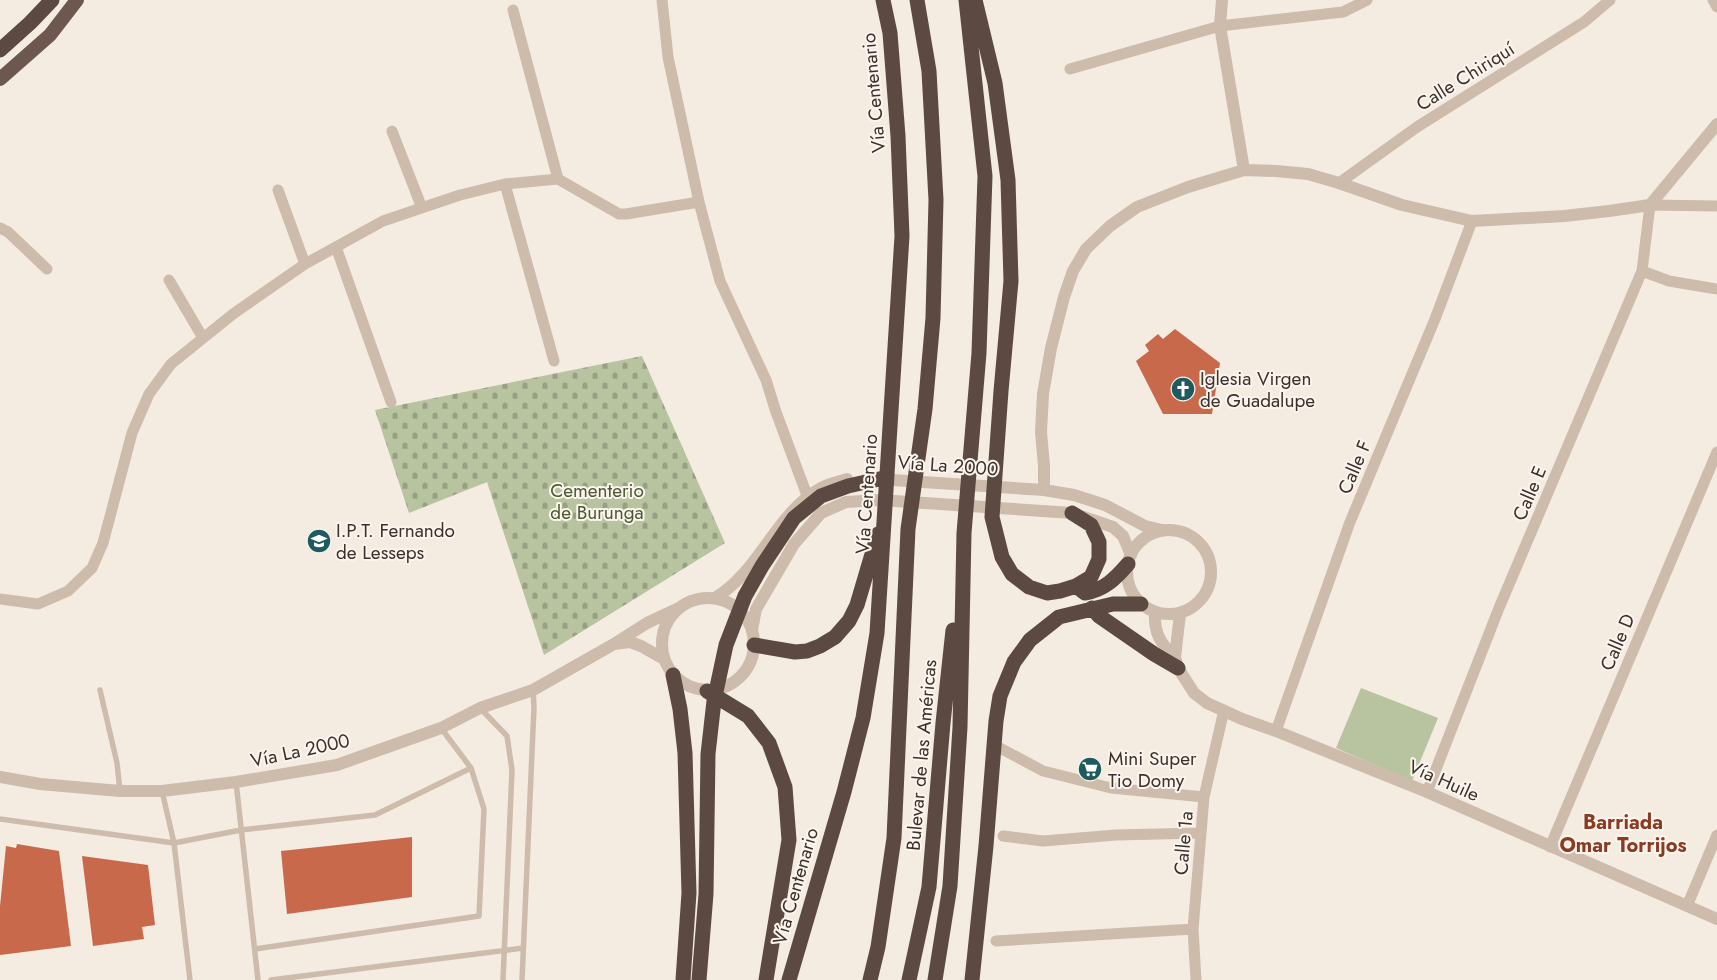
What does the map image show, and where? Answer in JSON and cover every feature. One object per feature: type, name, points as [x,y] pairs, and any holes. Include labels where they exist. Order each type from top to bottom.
[{"type":"highway","points":[[0,50],[52,0]]},
{"type":"highway","points":[[0,79],[50,35],[77,0]]},
{"type":"highway","name":"Vía Centenario","points":[[789,980],[844,792],[863,718],[877,633],[883,505],[902,236],[898,136],[890,33],[883,0]]},
{"type":"highway","points":[[870,980],[878,946],[894,838],[908,529],[925,409],[933,318],[936,200],[929,71],[917,0]]},
{"type":"highway","points":[[935,980],[950,886],[960,726],[964,532],[979,354],[985,176],[966,0]]},
{"type":"highway","points":[[975,0],[995,83],[1008,180],[1011,281],[992,518],[1002,557],[1012,574],[1029,587],[1047,593],[1060,591],[1076,586],[1090,577],[1099,558],[1099,542],[1091,525],[1072,513]]},
{"type":"highway","points":[[699,980],[706,894],[708,754],[714,701],[726,645],[745,596],[762,566],[794,518],[821,496],[848,486],[879,479]]},
{"type":"highway","points":[[753,638],[795,652],[807,651],[835,637],[849,621],[857,605],[883,505]]},
{"type":"highway","name":"Bulevar de las Américas","points":[[909,980],[929,886],[943,723],[964,532]]},
{"type":"highway","points":[[1076,586],[1085,593],[1096,591],[1113,582],[1129,560]]},
{"type":"highway","points":[[972,980],[986,846],[996,721],[1000,696],[1014,662],[1030,640],[1059,617],[1113,604],[1141,604]]},
{"type":"highway","points":[[1092,608],[1100,616],[1154,654],[1176,662]]},
{"type":"highway","points":[[673,675],[680,709],[685,753],[689,893],[683,980]]},
{"type":"highway","points":[[706,690],[748,716],[769,743],[785,787],[789,840],[766,980]]},
{"type":"street","points":[[662,0],[668,57],[699,202],[720,281],[766,380],[808,498]]},
{"type":"street","points":[[1222,0],[1220,26],[1244,170]]},
{"type":"street","points":[[1070,69],[1220,26],[1343,12],[1367,0]]},
{"type":"street","name":"Calle Chiriquí","points":[[1339,183],[1417,127],[1584,22],[1610,0]]},
{"type":"street","points":[[1713,0],[1717,7]]},
{"type":"street","points":[[512,10],[558,179]]},
{"type":"street","points":[[1650,205],[1717,124]]},
{"type":"street","points":[[392,130],[422,208]]},
{"type":"street","points":[[1044,490],[1041,432],[1042,394],[1064,297],[1073,271],[1086,249],[1110,226],[1138,207],[1188,187],[1244,170],[1308,174],[1402,206],[1472,221],[1609,212],[1650,205],[1717,206]]},
{"type":"street","points":[[0,599],[38,604],[68,591],[92,568],[104,543],[132,433],[149,394],[171,364],[233,314],[305,264],[383,222],[460,195],[505,184],[558,179],[619,214],[699,202]]},
{"type":"street","points":[[505,184],[554,361]]},
{"type":"street","points":[[278,190],[305,264]]},
{"type":"street","name":"Calle E","points":[[1427,792],[1499,608],[1642,271],[1650,205]]},
{"type":"street","name":"Calle F","points":[[1276,731],[1350,522],[1435,318],[1472,221]]},
{"type":"street","points":[[0,228],[8,232],[47,269]]},
{"type":"street","points":[[336,247],[391,402]]},
{"type":"street","points":[[1642,271],[1669,280],[1717,289]]},
{"type":"street","points":[[169,280],[203,338]]},
{"type":"street","name":"Calle D","points":[[1550,847],[1717,452]]},
{"type":"street","name":"Vía La 2000","points":[[715,598],[726,592],[745,574],[781,523],[800,503],[822,487],[850,478],[1044,490],[1074,495],[1105,505],[1145,526],[1162,530]]},
{"type":"street","name":"Vía La 2000","points":[[753,638],[756,609],[794,544],[821,513],[846,502],[1072,513],[1113,527],[1124,536],[1129,560]]},
{"type":"street","points":[[1162,530],[1176,530],[1190,535],[1201,544],[1209,556],[1212,570],[1210,585],[1204,598],[1193,608],[1180,614],[1155,613],[1141,604],[1132,593],[1127,579],[1129,560],[1138,543],[1149,535],[1162,530]]},
{"type":"street","points":[[715,598],[731,604],[744,615],[753,638],[751,659],[744,672],[734,682],[720,688],[706,690],[688,686],[673,675],[664,659],[662,640],[667,622],[679,608],[696,600],[715,598]]},
{"type":"street","name":"Vía La 2000","points":[[0,777],[40,784],[120,791],[162,791],[236,782],[337,765],[441,728],[480,708],[533,690],[614,644],[648,622],[679,608]]},
{"type":"street","name":"Vía Huile","points":[[1155,613],[1154,628],[1166,649],[1194,693],[1207,702],[1427,792],[1717,919]]},
{"type":"street","points":[[1176,662],[1180,614]]},
{"type":"street","points":[[614,644],[630,642],[664,659]]},
{"type":"street","name":"Calle 1a","points":[[1196,980],[1193,929],[1204,797],[1224,710]]},
{"type":"street","points":[[1000,748],[1044,771],[1111,788],[1204,797]]},
{"type":"street","points":[[1003,836],[1043,841],[1116,835],[1201,833]]},
{"type":"street","points":[[1687,906],[1717,835]]},
{"type":"street","points":[[996,941],[1193,929]]},
{"type":"lane","points":[[100,690],[120,791]]},
{"type":"lane","points":[[522,980],[534,712],[533,690]]},
{"type":"lane","points":[[480,708],[507,736],[512,770],[503,980]]},
{"type":"lane","points":[[255,949],[479,916],[484,809],[471,768],[441,728]]},
{"type":"lane","points":[[0,819],[174,843],[241,830],[375,815],[471,768]]},
{"type":"lane","points":[[236,782],[258,980]]},
{"type":"lane","points":[[162,791],[174,843],[190,980]]},
{"type":"lane","points":[[271,980],[523,948]]},
{"type":"green space","name":"Cementerio de Burunga","points":[[642,356],[725,543],[544,655],[487,482],[409,513],[375,410]]},
{"type":"green space","points":[[1361,688],[1438,718],[1412,781],[1336,748]]},
{"type":"building","name":"Iglesia Virgen de Guadalupe","points":[[1175,329],[1220,363],[1212,414],[1163,414],[1136,361],[1149,351],[1145,345],[1158,334],[1163,339]]},
{"type":"building","points":[[412,837],[412,897],[287,914],[281,851]]},
{"type":"building","points":[[17,844],[59,851],[71,946],[0,955],[0,906],[6,846],[16,848]]},
{"type":"building","points":[[82,856],[148,865],[155,925],[142,927],[144,939],[93,946]]},
{"type":"place","name":"Iglesia Virgen de Guadalupe","points":[[1183,389]]},
{"type":"place","name":"I.P.T. Fernando de Lesseps","points":[[319,541]]},
{"type":"place","name":"Mini Super Tio Domy","points":[[1090,769]]},
{"type":"district","name":"Barriada Omar Torrijos","points":[[1623,834]]}]
